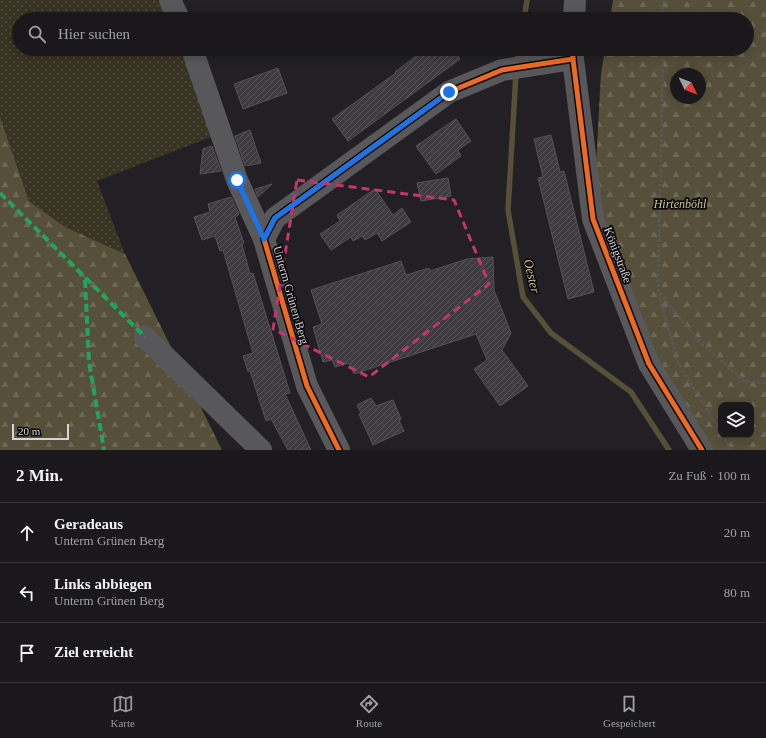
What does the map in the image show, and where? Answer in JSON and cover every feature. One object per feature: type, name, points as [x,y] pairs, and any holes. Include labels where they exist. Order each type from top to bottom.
[{"type":"street","points":[[170,0],[176,12]]},
{"type":"street","points":[[574,12],[575,0]]},
{"type":"street","name":"Unterm Grünen Berg","points":[[194,56],[237,180],[264,239],[307,386],[339,450]]},
{"type":"street","name":"Unterm Grünen Berg","points":[[264,239],[275,218],[449,92],[502,70],[536,66],[567,56]]},
{"type":"street","name":"Königstraße","points":[[573,56],[593,219],[649,364],[702,450]]},
{"type":"street","points":[[145,337],[261,450]]},
{"type":"path","points":[[663,12],[664,0]]},
{"type":"path","points":[[663,56],[658,291],[678,363],[718,427]]},
{"type":"path","points":[[658,291],[699,341],[744,381],[766,383]]},
{"type":"path","points":[[724,438],[730,450]]},
{"type":"highlighted area","points":[[297,180],[454,200],[489,284],[369,377],[273,329]]},
{"type":"shaded area","points":[[0,0],[164,0],[170,12],[12,12],[12,56],[188,56],[216,135],[97,181],[125,254],[65,227],[29,201],[0,117]]},
{"type":"green space","name":"Hirtenböhl","points":[[613,0],[766,0],[766,450],[702,450],[649,364],[593,219],[601,74],[604,56],[754,56],[754,12],[611,12]]},
{"type":"green space","points":[[0,117],[29,201],[65,227],[125,254],[222,450],[0,450]]},
{"type":"building","points":[[416,56],[458,56],[460,59],[348,141],[332,119],[396,73],[395,72]]},
{"type":"building","points":[[278,68],[287,93],[243,109],[234,84]]},
{"type":"building","points":[[456,119],[471,141],[458,150],[461,156],[436,174],[416,146]]},
{"type":"building","points":[[250,130],[261,163],[245,166],[235,136]]},
{"type":"building","points":[[551,135],[560,172],[564,171],[594,292],[568,299],[538,178],[543,177],[534,139]]},
{"type":"building","points":[[212,146],[221,171],[200,174],[203,149]]},
{"type":"building","points":[[448,178],[451,196],[421,201],[417,183]]},
{"type":"building","points":[[272,184],[258,197],[255,189]]},
{"type":"building","points":[[375,189],[393,215],[402,208],[411,222],[382,241],[377,233],[365,240],[362,236],[353,241],[351,237],[331,250],[320,234],[340,221],[337,215]]},
{"type":"building","points":[[231,197],[239,214],[235,218],[244,243],[242,244],[250,274],[253,273],[290,393],[285,394],[311,450],[288,450],[271,419],[266,421],[250,371],[248,372],[243,356],[253,353],[223,250],[220,251],[215,236],[202,240],[194,217],[210,212],[208,204]]},
{"type":"building","points":[[493,257],[494,290],[511,333],[502,350],[528,386],[500,406],[474,369],[487,360],[476,334],[354,374],[349,363],[335,367],[332,360],[323,362],[313,327],[322,324],[311,290],[401,261],[406,275],[429,268],[430,271],[467,259]]},
{"type":"building","points":[[371,398],[376,406],[393,400],[404,431],[373,445],[359,414],[361,413],[357,405]]},
{"type":"waterway","name":"Oester","points":[[525,12],[527,0]]},
{"type":"waterway","name":"Oester","points":[[517,63],[518,56]]},
{"type":"waterway","name":"Oester","points":[[516,73],[508,210],[523,297],[551,333],[631,392],[669,450]]},
{"type":"marked path","points":[[0,193],[145,337]]},
{"type":"marked path","points":[[85,280],[89,362],[104,450]]},
{"type":"cycle path","points":[[573,56],[593,219],[649,364],[702,450]]},
{"type":"cycle path","points":[[339,450],[307,386],[264,239],[275,218],[449,92],[502,70],[573,59]]},
{"type":"route","points":[[237,180],[264,239],[275,218],[449,92]]}]
